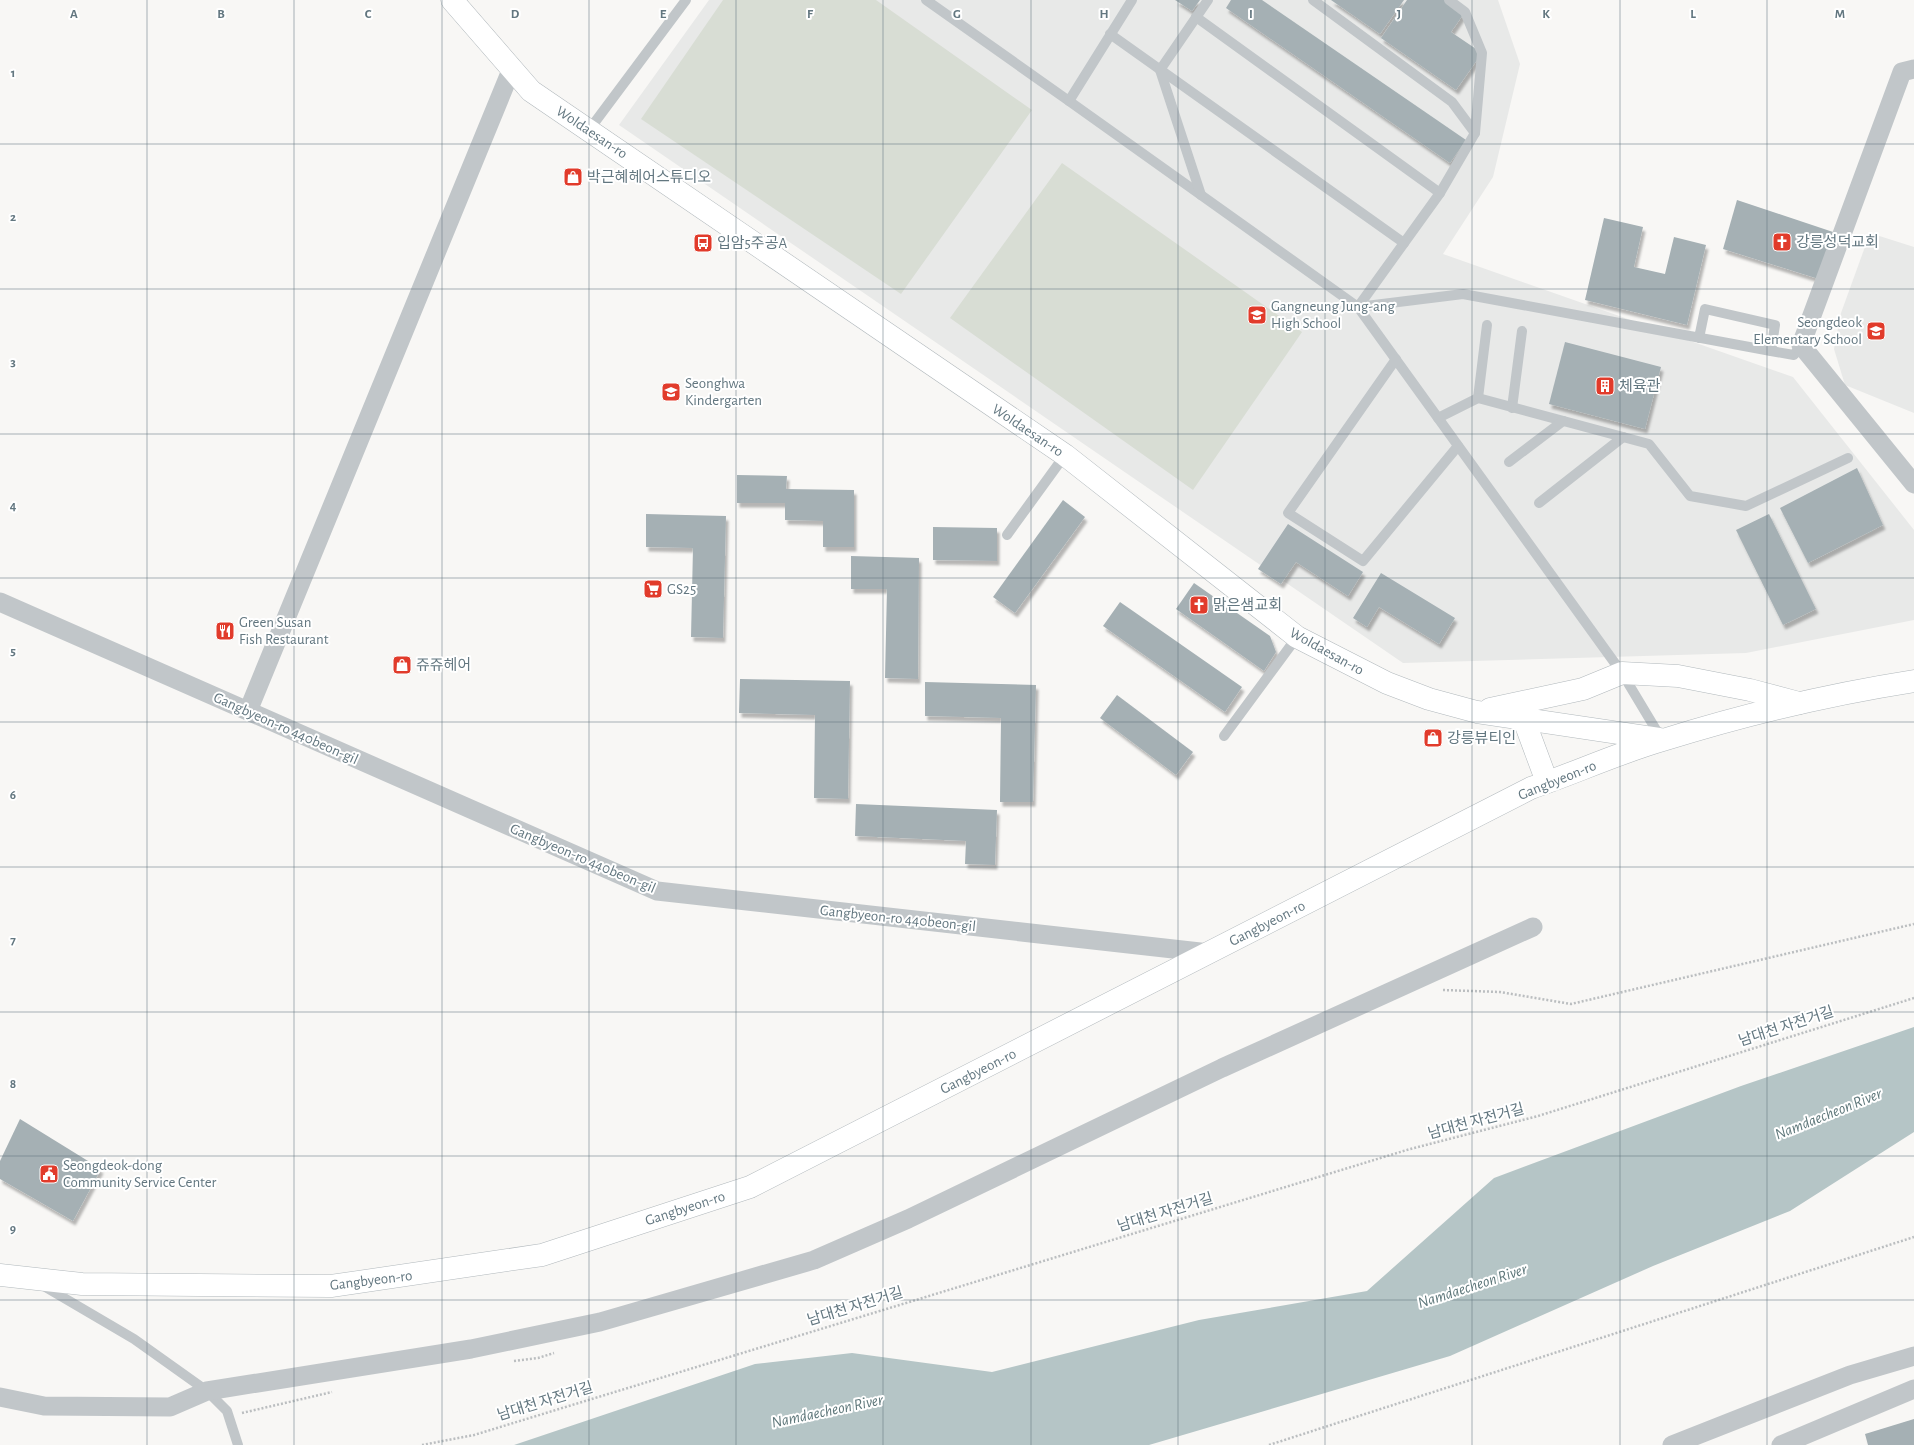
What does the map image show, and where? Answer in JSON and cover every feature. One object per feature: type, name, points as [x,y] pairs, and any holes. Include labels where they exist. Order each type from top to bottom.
[{"type":"street","name":"Woldaesan-ro","points":[[452,0],[532,91],[1065,455],[1296,638],[1387,683],[1429,699],[1477,712],[1662,740]]},
{"type":"street","points":[[248,711],[512,68]]},
{"type":"street","points":[[1914,69],[1902,72],[1801,345],[1914,484]]},
{"type":"street","name":"Gangbyeon-ro 440beon-gil","points":[[0,602],[657,891],[1209,953]]},
{"type":"street","points":[[1477,712],[1583,689],[1622,673],[1678,676],[1750,690],[1801,703]]},
{"type":"street","name":"Gangbyeon-ro","points":[[0,1275],[82,1284],[332,1286],[542,1255],[750,1187],[1531,788],[1662,740],[1801,703],[1864,689],[1914,681]]},
{"type":"street","points":[[1864,689],[1914,689]]},
{"type":"street","points":[[1524,720],[1547,782]]},
{"type":"street","points":[[0,1397],[44,1406],[170,1407],[207,1391],[471,1348],[600,1322],[814,1260],[908,1219],[1222,1068],[1533,927]]},
{"type":"street","points":[[1672,1445],[1850,1375],[1914,1356]]},
{"type":"street","points":[[1781,1445],[1808,1439],[1914,1389]]},
{"type":"lane","points":[[589,130],[686,0]]},
{"type":"lane","points":[[926,0],[1358,307],[1622,673],[1662,740]]},
{"type":"lane","points":[[1069,101],[1132,0]]},
{"type":"lane","points":[[1160,70],[1208,0]]},
{"type":"lane","points":[[1313,0],[1452,102],[1475,133]]},
{"type":"lane","points":[[1358,307],[1440,193],[1475,133],[1482,53],[1465,12],[1449,0]]},
{"type":"lane","points":[[1196,17],[1440,193]]},
{"type":"lane","points":[[1110,34],[1404,243]]},
{"type":"lane","points":[[1160,70],[1201,195]]},
{"type":"lane","points":[[1358,307],[1463,294],[1794,355],[1801,345]]},
{"type":"lane","points":[[1699,338],[1705,309],[1775,325],[1771,351]]},
{"type":"lane","points":[[1478,398],[1488,325]]},
{"type":"lane","points":[[1512,408],[1522,332]]},
{"type":"lane","points":[[1396,360],[1288,513],[1363,561],[1458,446]]},
{"type":"lane","points":[[1438,418],[1478,398],[1649,444],[1690,496],[1746,506],[1848,458]]},
{"type":"lane","points":[[1509,462],[1563,421]]},
{"type":"lane","points":[[1540,503],[1623,437]]},
{"type":"lane","points":[[1007,535],[1065,455]]},
{"type":"lane","points":[[1224,736],[1296,638]]},
{"type":"lane","points":[[31,1278],[134,1340],[207,1391],[227,1411],[238,1445]]},
{"type":"path","name":"남대천 자전거길","points":[[422,1445],[474,1435],[1410,1149],[1538,1116],[1914,998]]},
{"type":"path","points":[[1269,1445],[1914,1237]]},
{"type":"shaded area","name":"Gangneung Jung-ang High School","points":[[709,0],[1498,0],[1520,64],[1493,177],[1443,254],[1793,377],[1914,530],[1914,620],[1746,653],[1403,663],[619,125]]},
{"type":"shaded area","points":[[723,0],[876,0],[1032,110],[901,294],[641,119]]},
{"type":"shaded area","points":[[1062,163],[1302,332],[1193,490],[950,318]]},
{"type":"shaded area","name":"Seongdeok Elementary School","points":[[1870,233],[1914,247],[1914,413],[1845,385],[1834,349],[1841,313]]},
{"type":"water","name":"Namdaecheon River","points":[[1914,1027],[1914,1132],[1790,1211],[1653,1266],[1450,1356],[1149,1445],[514,1445],[755,1364],[852,1353],[992,1372],[1199,1320],[1367,1291],[1494,1178],[1741,1086]]},
{"type":"building","points":[[1175,0],[1200,0],[1192,11]]},
{"type":"building","points":[[1231,0],[1262,0],[1466,140],[1450,163],[1226,8]]},
{"type":"building","points":[[1331,0],[1404,0],[1380,34]]},
{"type":"building","points":[[1407,0],[1448,0],[1465,12],[1451,32],[1482,53],[1456,90],[1381,38]]},
{"type":"building","name":"강릉성덕교회","points":[[1737,200],[1842,235],[1825,281],[1723,249]]},
{"type":"building","points":[[1604,218],[1643,227],[1634,267],[1665,274],[1674,237],[1706,245],[1687,325],[1585,300]]},
{"type":"building","name":"체육관","points":[[1565,342],[1661,367],[1645,429],[1549,404]]},
{"type":"building","points":[[1857,468],[1883,525],[1808,563],[1780,508]]},
{"type":"building","points":[[737,475],[787,476],[786,489],[854,490],[854,547],[823,547],[823,521],[785,520],[785,503],[737,503]]},
{"type":"building","points":[[1063,500],[1085,517],[1015,613],[993,597]]},
{"type":"building","points":[[646,514],[726,516],[723,638],[691,637],[693,548],[646,547]]},
{"type":"building","points":[[1769,514],[1816,609],[1783,625],[1736,530]]},
{"type":"building","points":[[1288,524],[1363,572],[1348,596],[1296,562],[1281,584],[1258,569]]},
{"type":"building","points":[[933,527],[997,528],[997,561],[933,560]]},
{"type":"building","points":[[851,556],[919,558],[918,679],[885,678],[887,589],[851,589]]},
{"type":"building","points":[[1381,573],[1455,618],[1439,644],[1379,607],[1367,627],[1353,618]]},
{"type":"building","points":[[1194,583],[1270,636],[1276,652],[1264,671],[1176,609]]},
{"type":"building","points":[[1120,602],[1242,687],[1225,712],[1103,626]]},
{"type":"building","points":[[740,679],[850,681],[848,799],[814,798],[815,715],[739,713]]},
{"type":"building","points":[[925,682],[1036,685],[1033,802],[1000,802],[1001,718],[925,716]]},
{"type":"building","points":[[1117,695],[1193,752],[1176,775],[1100,718]]},
{"type":"building","points":[[856,804],[997,810],[995,865],[965,864],[966,841],[855,836]]},
{"type":"building","name":"Seongdeok-dong Community Service Center","points":[[20,1119],[101,1169],[73,1221],[0,1179],[0,1161]]},
{"type":"building","points":[[1914,1419],[1914,1445],[1868,1445],[1865,1434]]},
{"type":"place","name":"박근혜헤어스튜디오","points":[[573,177]]},
{"type":"place","name":"강릉성덕교회","points":[[1782,242]]},
{"type":"place","name":"입암5주공A","points":[[703,243]]},
{"type":"place","name":"Gangneung Jung-ang High School","points":[[1257,315]]},
{"type":"place","name":"Seongdeok Elementary School","points":[[1876,331]]},
{"type":"place","name":"체육관","points":[[1605,386]]},
{"type":"place","name":"Seonghwa Kindergarten","points":[[671,392]]},
{"type":"place","name":"GS25","points":[[653,589]]},
{"type":"place","name":"맑은샘교회","points":[[1199,605]]},
{"type":"place","name":"Green Susan Fish Restaurant","points":[[225,631]]},
{"type":"place","name":"쥬쥬헤어","points":[[402,665]]},
{"type":"place","name":"강릉뷰티인","points":[[1433,738]]},
{"type":"place","name":"Seongdeok-dong Community Service Center","points":[[49,1174]]}]
